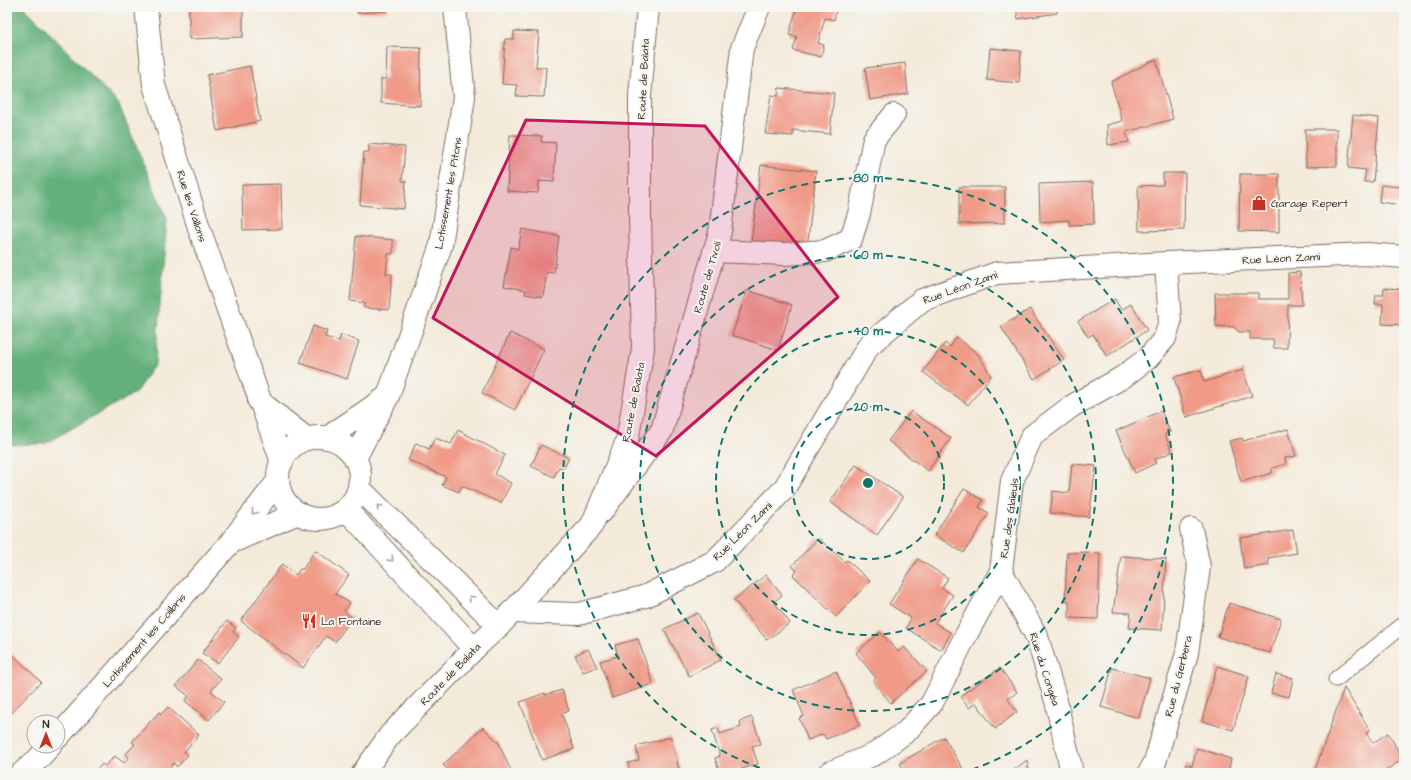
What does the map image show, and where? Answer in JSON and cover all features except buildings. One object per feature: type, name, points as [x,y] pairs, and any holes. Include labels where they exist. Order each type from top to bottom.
[{"type":"street","name":"Rue les Vallons","points":[[146,7],[154,85],[200,231],[259,401],[280,471]]},
{"type":"street","name":"Lotissement les Pitons","points":[[355,458],[388,396],[441,245],[464,97],[455,7]]},
{"type":"street","name":"Route de Balata","points":[[363,773],[390,736],[505,619],[592,525],[627,441],[643,349],[640,215],[640,95],[648,7]]},
{"type":"street","name":"Route de Tivoli","points":[[592,525],[662,430],[720,232],[742,48],[759,7]]},
{"type":"street","points":[[714,252],[785,254],[825,252],[851,239],[860,214],[874,139],[894,115]]},
{"type":"street","name":"Rue Léon Zami","points":[[505,619],[578,614],[646,596],[715,561],[784,489],[869,345],[922,300],[997,272],[1367,254],[1404,257]]},
{"type":"street","name":"Rue des Glaïeuls","points":[[829,773],[876,754],[907,731],[932,703],[965,637],[1001,571],[1012,481],[1032,436],[1072,406],[1123,377],[1148,358],[1165,338],[1170,322],[1166,263]]},
{"type":"street","points":[[259,401],[317,439],[338,442],[348,449],[355,458],[359,467],[360,478],[359,488],[354,500],[346,509],[335,516],[323,519],[310,518],[298,514],[288,505],[281,494],[280,471],[288,452],[297,444],[317,439],[388,396]]},
{"type":"street","name":"Lotissement les Colibris","points":[[66,728],[230,543],[280,471]]},
{"type":"street","points":[[359,488],[505,619]]},
{"type":"street","points":[[346,509],[474,649]]},
{"type":"street","name":"Lotissement les Colibris","points":[[230,543],[298,514]]},
{"type":"street","name":"Rue du Gerbera","points":[[1149,773],[1155,762],[1187,653],[1199,567],[1191,529]]},
{"type":"street","name":"Rue du Congéa","points":[[1001,571],[1037,637],[1056,701],[1072,773]]},
{"type":"street","points":[[22,773],[43,754]]},
{"type":"lane","points":[[1336,679],[1404,624]]},
{"type":"highlighted area","points":[[526,120],[705,126],[838,297],[656,456],[433,318]]},
{"type":"green space","points":[[7,7],[24,7],[118,103],[167,219],[155,364],[135,393],[44,444],[7,445]]},
{"type":"place","name":"Garage Repert","points":[[1259,203]]},
{"type":"place","name":"La Fontaine","points":[[309,621]]}]
